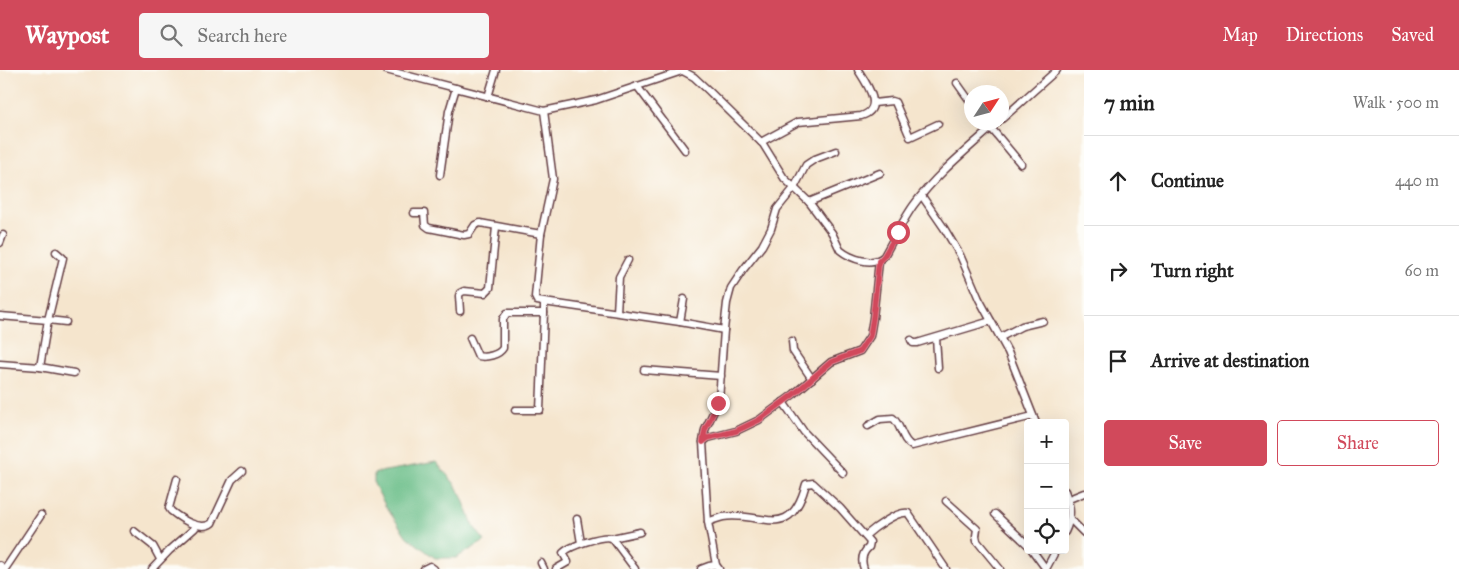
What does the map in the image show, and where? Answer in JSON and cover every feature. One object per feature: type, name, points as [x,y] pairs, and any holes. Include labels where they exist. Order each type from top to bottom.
[{"type":"street","points":[[386,70],[544,111],[596,100],[683,70],[701,83],[769,152],[784,178],[803,194],[832,233],[842,252],[868,262],[879,261]]},
{"type":"street","points":[[488,97],[496,70]]},
{"type":"street","points":[[760,142],[798,122],[865,115],[871,111],[874,103],[858,70]]},
{"type":"street","points":[[1009,113],[1057,70]]},
{"type":"street","points":[[957,83],[964,93]]},
{"type":"street","points":[[637,86],[685,150]]},
{"type":"street","points":[[440,175],[449,110],[456,88]]},
{"type":"street","points":[[874,103],[895,102],[910,138],[938,124]]},
{"type":"street","points":[[544,111],[553,176],[540,234],[536,298],[538,302],[617,312],[724,330]]},
{"type":"street","points":[[703,442],[708,438],[744,428],[759,420],[831,362],[860,351],[867,341],[873,318],[879,261],[922,196],[956,160],[989,130]]},
{"type":"street","points":[[993,130],[1021,164]]},
{"type":"street","points":[[701,569],[708,566],[717,567],[708,522],[703,442],[705,430],[719,400],[724,330],[731,288],[762,246],[771,229],[777,209],[794,188],[806,165],[836,151]]},
{"type":"street","points":[[809,202],[880,173]]},
{"type":"street","points":[[922,196],[960,256],[979,299],[1001,337],[1015,367],[1035,419]]},
{"type":"street","points":[[414,213],[424,213],[425,225],[429,228],[464,235],[469,234],[478,223],[540,234]]},
{"type":"street","points":[[460,311],[460,293],[464,291],[484,293],[490,288],[496,227]]},
{"type":"street","points":[[0,243],[2,235]]},
{"type":"street","points":[[40,367],[48,320],[63,258],[56,252]]},
{"type":"street","points":[[617,312],[619,277],[628,260]]},
{"type":"street","points":[[680,322],[684,299]]},
{"type":"street","points":[[515,410],[540,410],[544,313],[544,303],[542,302]]},
{"type":"street","points":[[470,338],[478,356],[499,353],[503,348],[503,319],[507,313],[544,313]]},
{"type":"street","points":[[0,316],[66,322]]},
{"type":"street","points":[[911,340],[916,343],[991,321]]},
{"type":"street","points":[[1001,337],[1022,326],[1043,321]]},
{"type":"street","points":[[936,338],[938,368]]},
{"type":"street","points":[[792,341],[794,351],[812,379]]},
{"type":"street","points":[[0,364],[40,367],[74,373]]},
{"type":"street","points":[[644,370],[721,376]]},
{"type":"street","points":[[783,402],[804,432],[843,473]]},
{"type":"street","points":[[868,426],[880,419],[893,418],[898,423],[905,439],[912,446],[1024,421]]},
{"type":"street","points":[[177,479],[169,508],[170,511],[195,525],[211,525],[232,480],[242,471]]},
{"type":"street","points":[[708,522],[722,517],[773,521],[785,518],[797,509],[806,484],[811,482],[819,487],[865,536],[870,544],[863,556],[864,569]]},
{"type":"street","points":[[1084,493],[1069,499],[1070,519],[1084,533]]},
{"type":"street","points":[[946,501],[977,529],[977,541],[1000,569]]},
{"type":"street","points":[[865,536],[903,512],[908,513],[946,569]]},
{"type":"street","points":[[995,514],[1024,541]]},
{"type":"street","points":[[5,569],[41,515]]},
{"type":"street","points":[[576,519],[581,543]]},
{"type":"street","points":[[152,569],[160,559],[195,528],[195,525]]},
{"type":"street","points":[[134,531],[153,546],[160,559]]},
{"type":"street","points":[[556,569],[568,562],[564,551],[581,543],[604,537],[612,538],[640,532]]},
{"type":"street","points":[[612,538],[635,569]]},
{"type":"street","points":[[1035,554],[1046,569],[1054,554]]},
{"type":"street","points":[[424,569],[430,566],[434,569]]},
{"type":"green space","points":[[436,462],[454,483],[474,527],[485,541],[456,558],[435,558],[407,537],[386,507],[374,484],[374,473]]},
{"type":"route","points":[[718,403],[705,430],[703,442],[708,438],[744,428],[759,420],[807,384],[831,362],[860,351],[870,336],[879,261],[898,232]]}]
